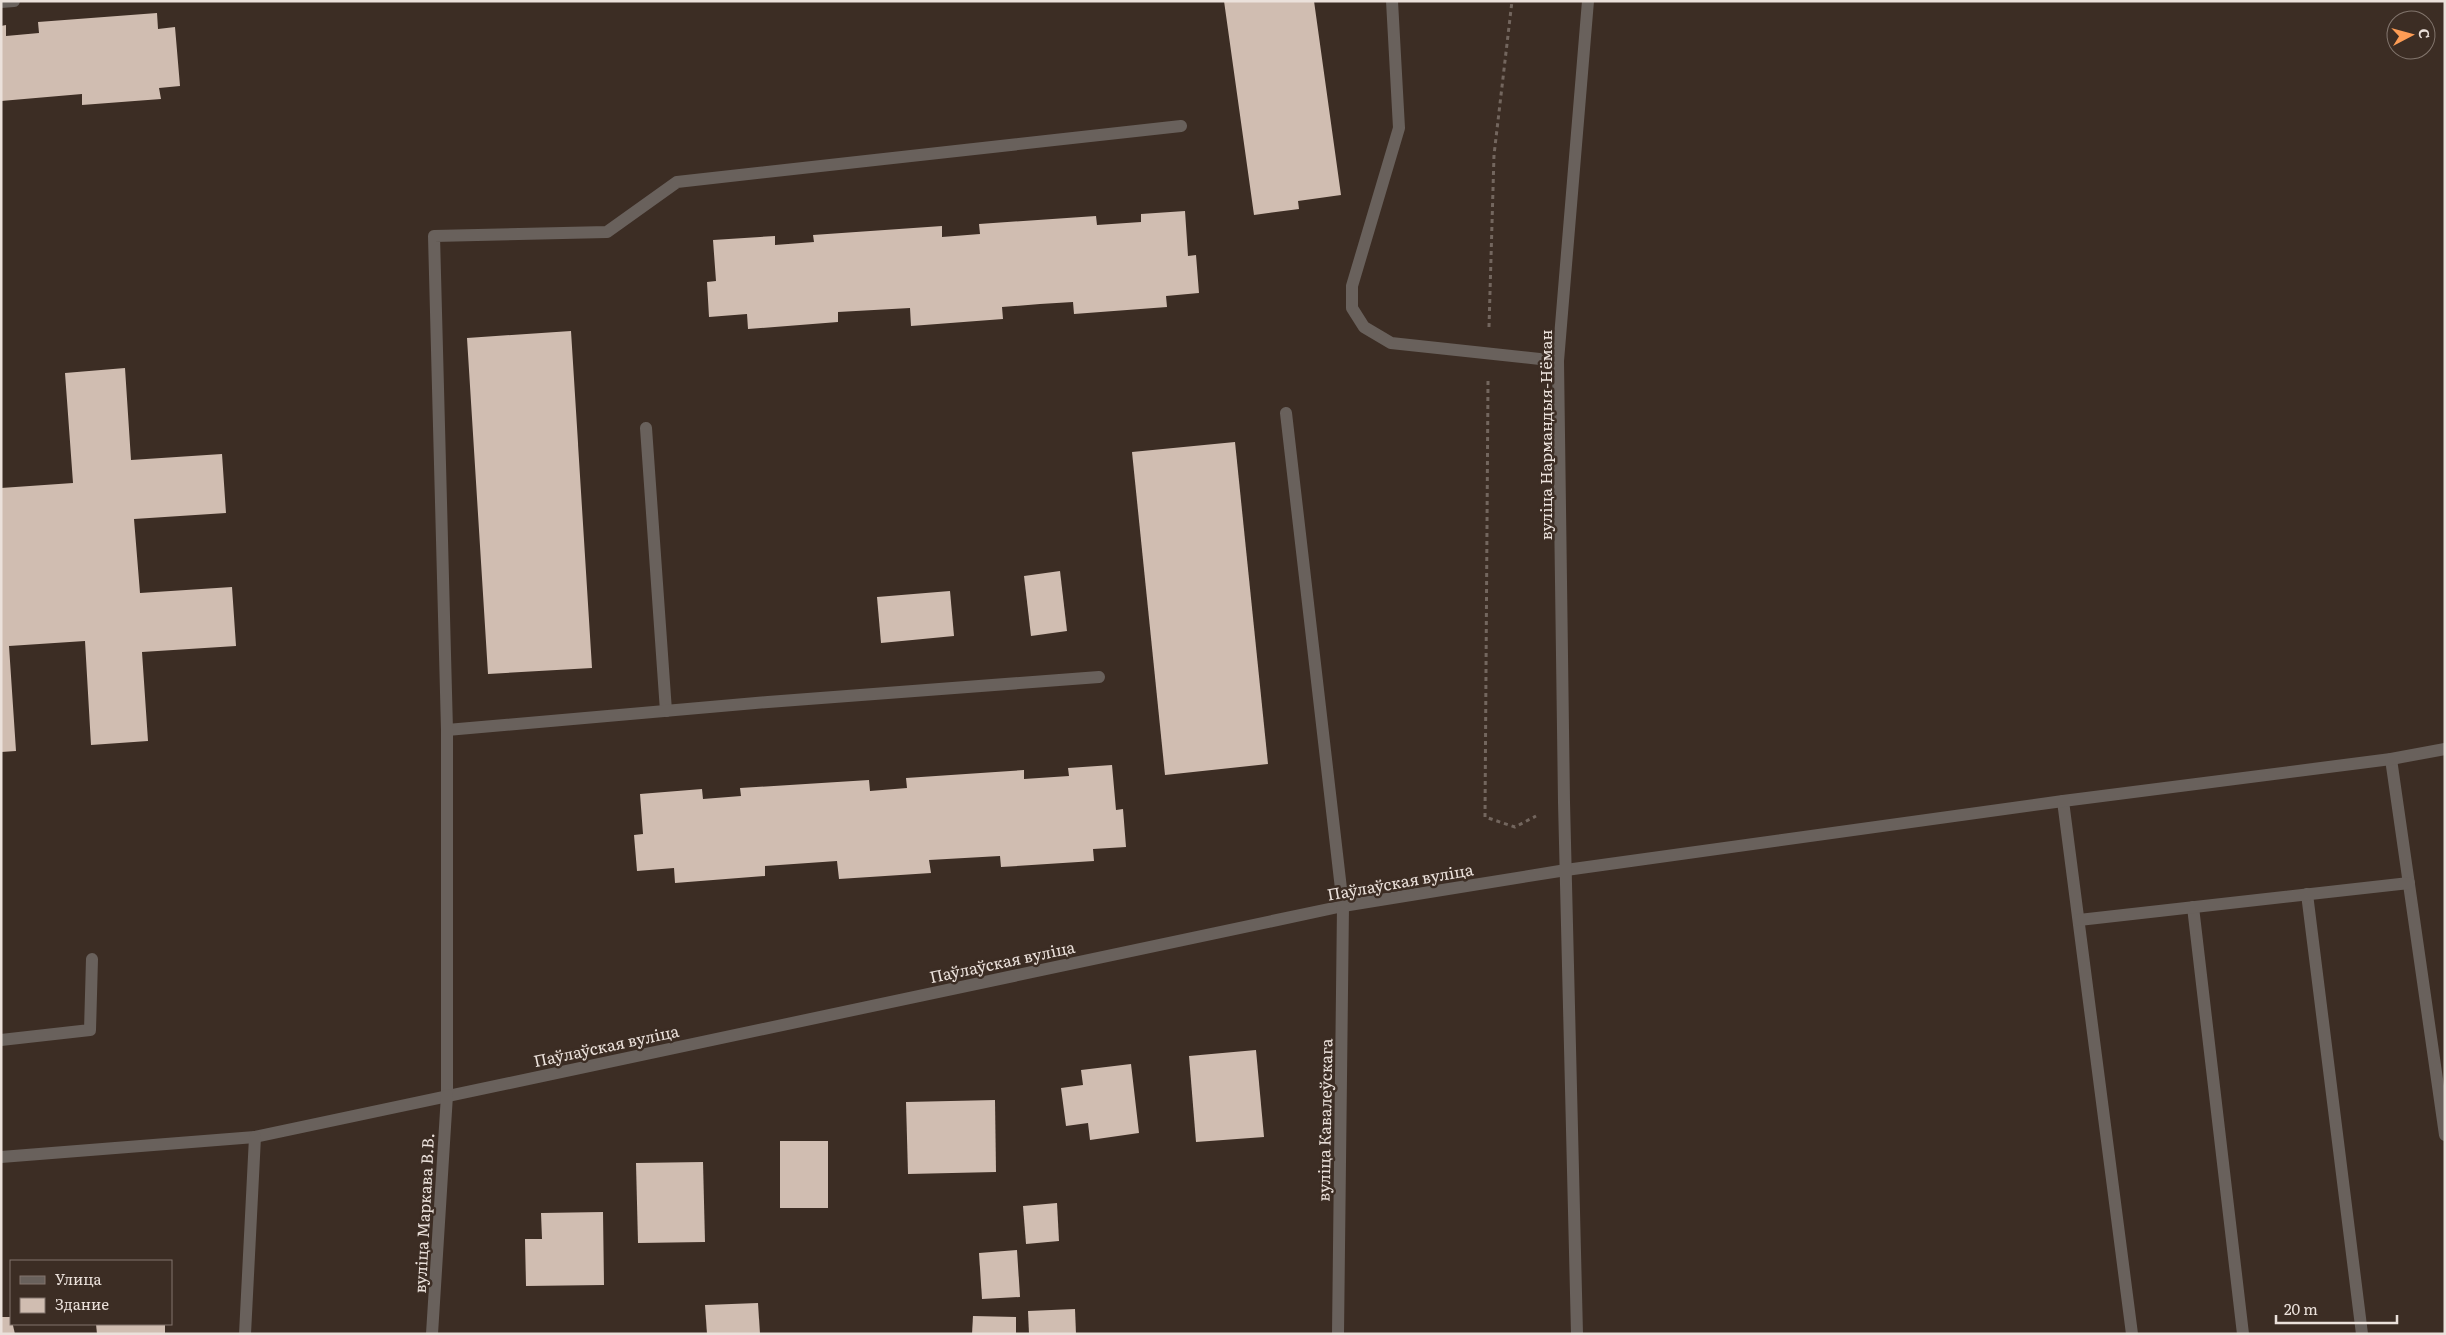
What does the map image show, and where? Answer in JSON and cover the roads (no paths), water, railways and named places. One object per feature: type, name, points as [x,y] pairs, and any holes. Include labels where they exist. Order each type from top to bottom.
[{"type":"street","points":[[1,2],[14,1]]},
{"type":"street","points":[[1392,1],[1399,128],[1352,286],[1352,308],[1364,327],[1391,343],[1558,360]]},
{"type":"street","name":"вуліца Нармандыя-Нёман","points":[[1578,1334],[1564,802],[1558,360],[1588,1]]},
{"type":"street","name":"вуліца Маркава В.В.","points":[[432,1334],[447,1095],[447,730],[434,236],[607,232],[677,182],[1181,126]]},
{"type":"street","name":"вуліца Кавалеўскага","points":[[1286,413],[1343,906],[1338,1334]]},
{"type":"street","points":[[646,428],[666,711]]},
{"type":"street","points":[[447,730],[768,702],[1099,677]]},
{"type":"street","name":"Паўлаўская вуліца","points":[[1,1157],[255,1137],[1343,906],[1566,870],[2064,801],[2391,759],[2445,749]]},
{"type":"street","points":[[2391,759],[2445,1135]]},
{"type":"street","points":[[2064,801],[2132,1334]]},
{"type":"street","points":[[2079,920],[2409,883]]},
{"type":"street","points":[[2306,894],[2362,1334]]},
{"type":"street","points":[[2193,907],[2243,1334]]},
{"type":"street","points":[[1,1040],[90,1030],[92,959]]},
{"type":"street","points":[[245,1334],[255,1137]]}]
